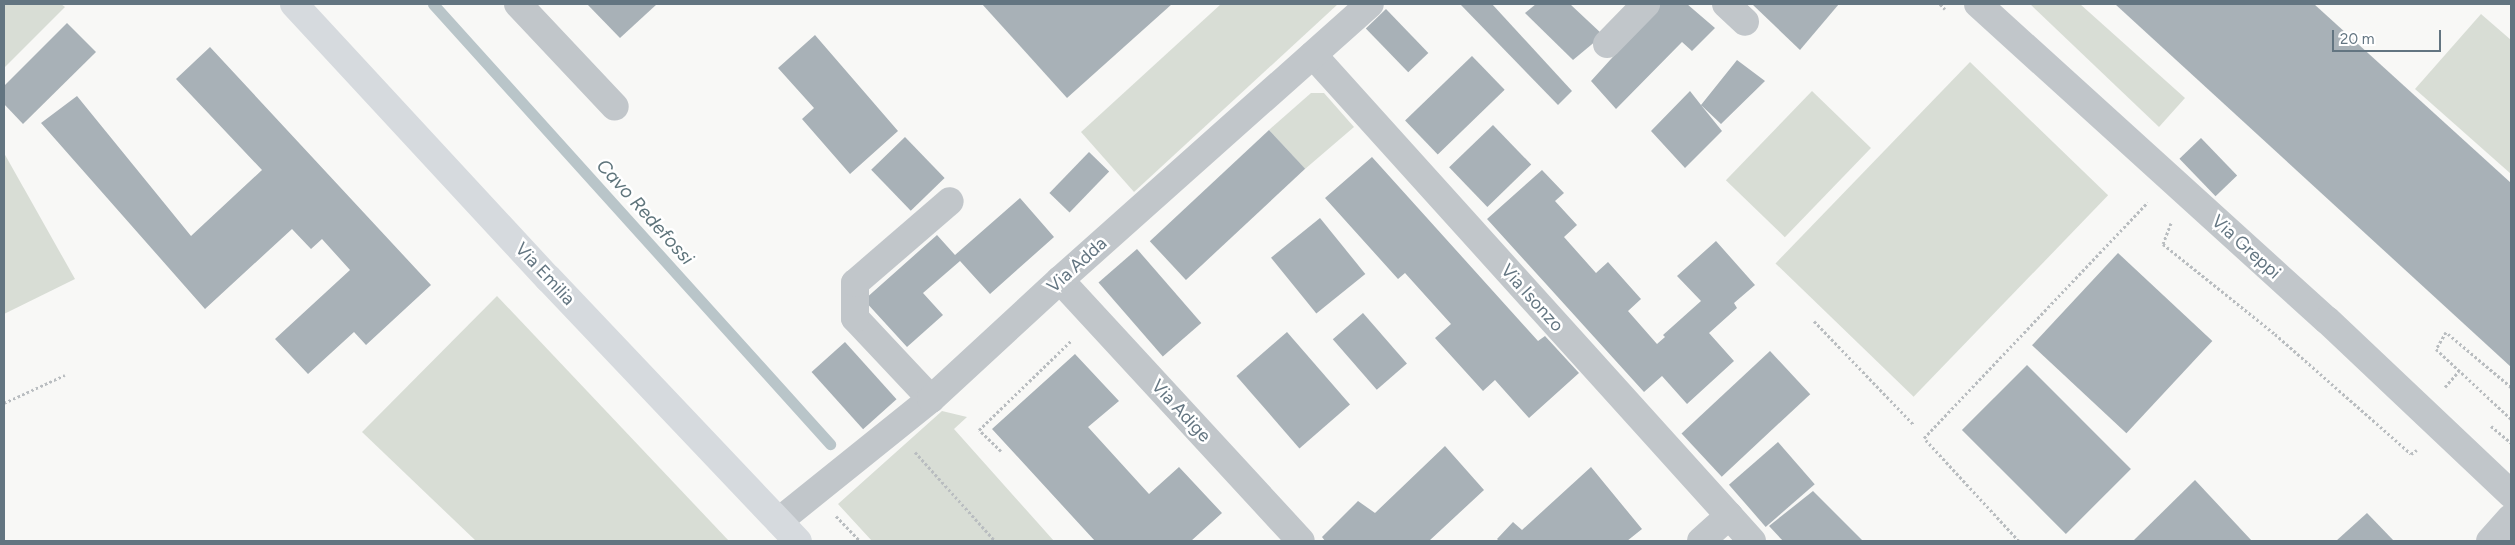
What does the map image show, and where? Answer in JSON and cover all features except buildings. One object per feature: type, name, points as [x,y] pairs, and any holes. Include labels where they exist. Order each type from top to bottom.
[{"type":"main road","name":"Via Emilia","points":[[294,4],[548,278],[798,541]]},
{"type":"street","points":[[518,4],[615,107]]},
{"type":"street","name":"Via Adda","points":[[779,521],[931,399],[1060,280],[1370,4]]},
{"type":"street","points":[[1607,44],[1646,4]]},
{"type":"street","name":"Via Greppi","points":[[1978,4],[2327,320],[2511,494]]},
{"type":"street","name":"Via Isonzo","points":[[1313,54],[1752,541]]},
{"type":"street","points":[[931,399],[855,318],[855,283],[950,201]]},
{"type":"street","name":"Via Adige","points":[[1060,280],[1302,541]]},
{"type":"street","points":[[1701,541],[1729,516]]},
{"type":"street","points":[[2490,541],[2511,518]]},
{"type":"path","points":[[2019,541],[1924,438],[2153,197]]},
{"type":"path","points":[[2172,216],[2163,244],[2275,334]]},
{"type":"path","points":[[1814,321],[1914,425]]},
{"type":"path","points":[[2511,387],[2446,332],[2436,349],[2511,419]]},
{"type":"path","points":[[1001,451],[979,430],[1078,336]]},
{"type":"path","points":[[2443,390],[2459,371]]},
{"type":"path","points":[[4,403],[65,375]]},
{"type":"path","points":[[910,446],[995,541]]},
{"type":"shaded area","points":[[4,4],[61,4],[65,7],[4,68]]},
{"type":"shaded area","points":[[1221,4],[1338,4],[1134,192],[1081,132]]},
{"type":"shaded area","points":[[2030,4],[2080,4],[2185,98],[2159,127]]},
{"type":"shaded area","points":[[2481,14],[2511,40],[2511,174],[2415,89]]},
{"type":"shaded area","points":[[1970,62],[2108,195],[1914,397],[1775,263]]},
{"type":"shaded area","points":[[1812,91],[1871,148],[1785,237],[1726,180]]},
{"type":"shaded area","points":[[1311,93],[1324,93],[1354,127],[1305,169],[1269,130]]},
{"type":"shaded area","points":[[4,153],[75,279],[4,314]]},
{"type":"shaded area","points":[[497,296],[729,541],[476,541],[362,432]]},
{"type":"shaded area","points":[[942,411],[967,417],[954,429],[1054,541],[872,541],[838,504]]},
{"type":"waterway","name":"Cavo Redefossi","points":[[433,4],[830,444]]}]
